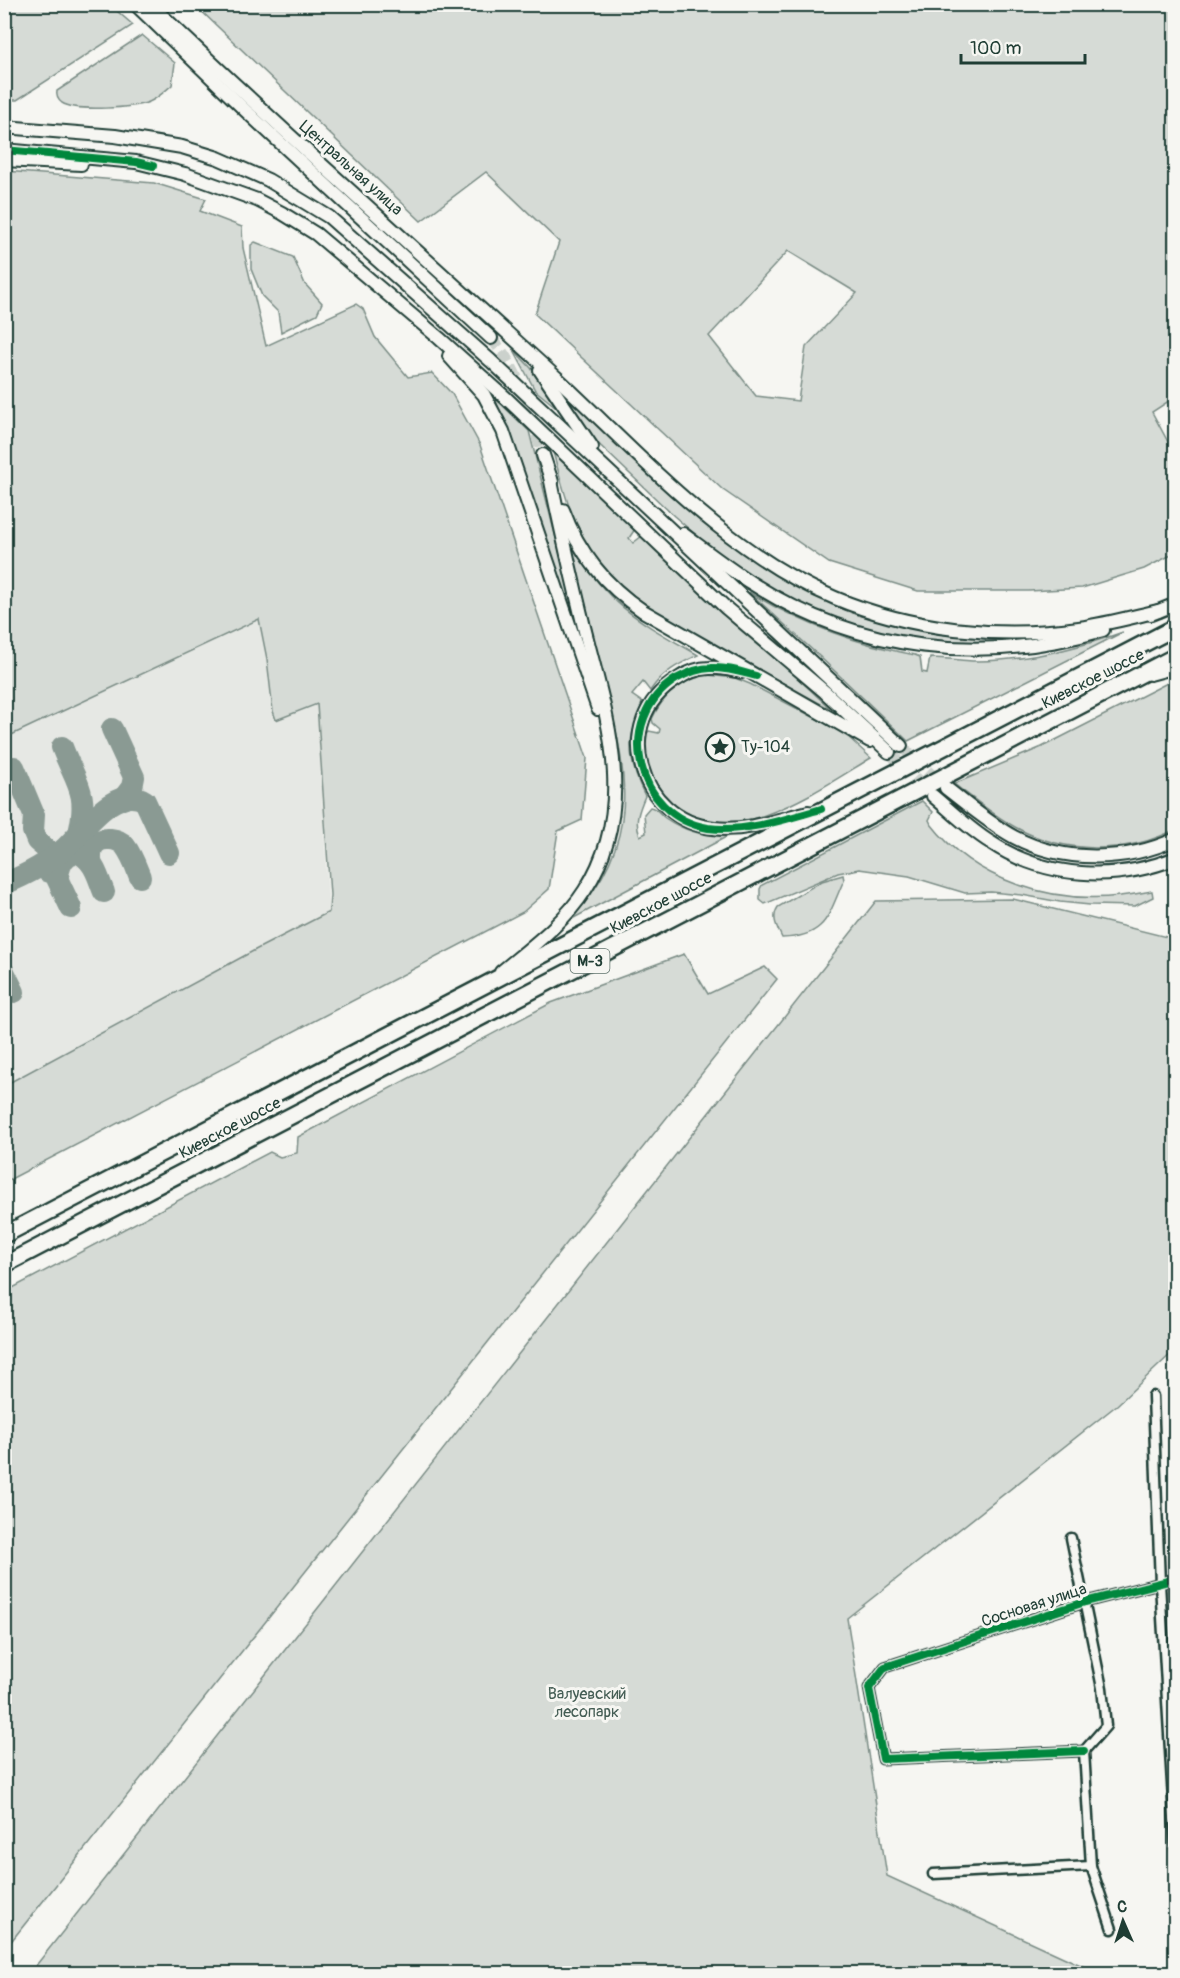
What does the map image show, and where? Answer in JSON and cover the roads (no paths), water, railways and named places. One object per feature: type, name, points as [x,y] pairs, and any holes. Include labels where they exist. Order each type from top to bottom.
[{"type":"highway","name":"Киевское шоссе","points":[[4,1235],[480,989],[820,808],[1176,627]]},
{"type":"highway","name":"Киевское шоссе","points":[[4,1265],[1176,656]]},
{"type":"main road","name":"Центральная улица","points":[[135,4],[246,111],[491,338]]},
{"type":"main road","name":"Центральная улица","points":[[150,4],[245,95],[421,253],[531,356]]},
{"type":"main road","points":[[4,127],[114,136],[166,144],[218,158],[286,189],[329,217],[491,361],[901,746]]},
{"type":"main road","points":[[5,154],[122,167],[153,166],[185,174],[282,213],[316,234],[507,399],[726,608],[825,692],[889,753],[642,611],[621,596],[603,578],[576,540],[543,454]]},
{"type":"main road","points":[[427,329],[484,395],[503,431],[613,756]]},
{"type":"main road","points":[[531,356],[612,475]]},
{"type":"main road","points":[[531,356],[687,501],[763,560],[835,598],[880,613],[932,625],[995,632],[1077,628],[1158,611]]},
{"type":"main road","points":[[480,989],[564,918],[589,883],[605,849],[613,820],[615,794],[613,756],[604,708],[562,538],[550,476]]},
{"type":"main road","points":[[652,513],[753,584],[783,601],[855,631],[909,644],[963,650],[1033,646],[1090,634],[1176,604]]},
{"type":"main road","points":[[1129,680],[1176,667]]},
{"type":"main road","points":[[756,676],[725,669],[702,668],[677,679],[657,696],[644,720],[639,738],[641,766],[650,788],[660,802],[676,816],[694,824],[714,828],[744,828],[820,808]]},
{"type":"main road","points":[[946,789],[990,822],[1015,837],[1059,852],[1090,856],[1120,855],[1152,848],[1176,838]]},
{"type":"main road","points":[[933,796],[992,844],[1022,860],[1047,867],[1084,873],[1114,873],[1149,867],[1176,858]]},
{"type":"street","points":[[1153,1396],[1160,1584],[1176,1851]]},
{"type":"street","points":[[1071,1538],[1102,1688],[1106,1726],[1084,1751],[1091,1866],[1112,1929]]},
{"type":"street","name":"Сосновая улица","points":[[1084,1751],[883,1759],[869,1688],[885,1667],[1085,1602],[1176,1579]]},
{"type":"street","points":[[933,1874],[1091,1866]]},
{"type":"tunnel","points":[[491,338],[517,378],[543,455]]},
{"type":"tunnel","points":[[901,746],[943,786]]},
{"type":"tunnel","points":[[889,752],[929,792]]},
{"type":"place","name":"Ту-104","points":[[720,747]]},
{"type":"park label","name":"Валуевский лесопарк","points":[[587,1703]]}]
